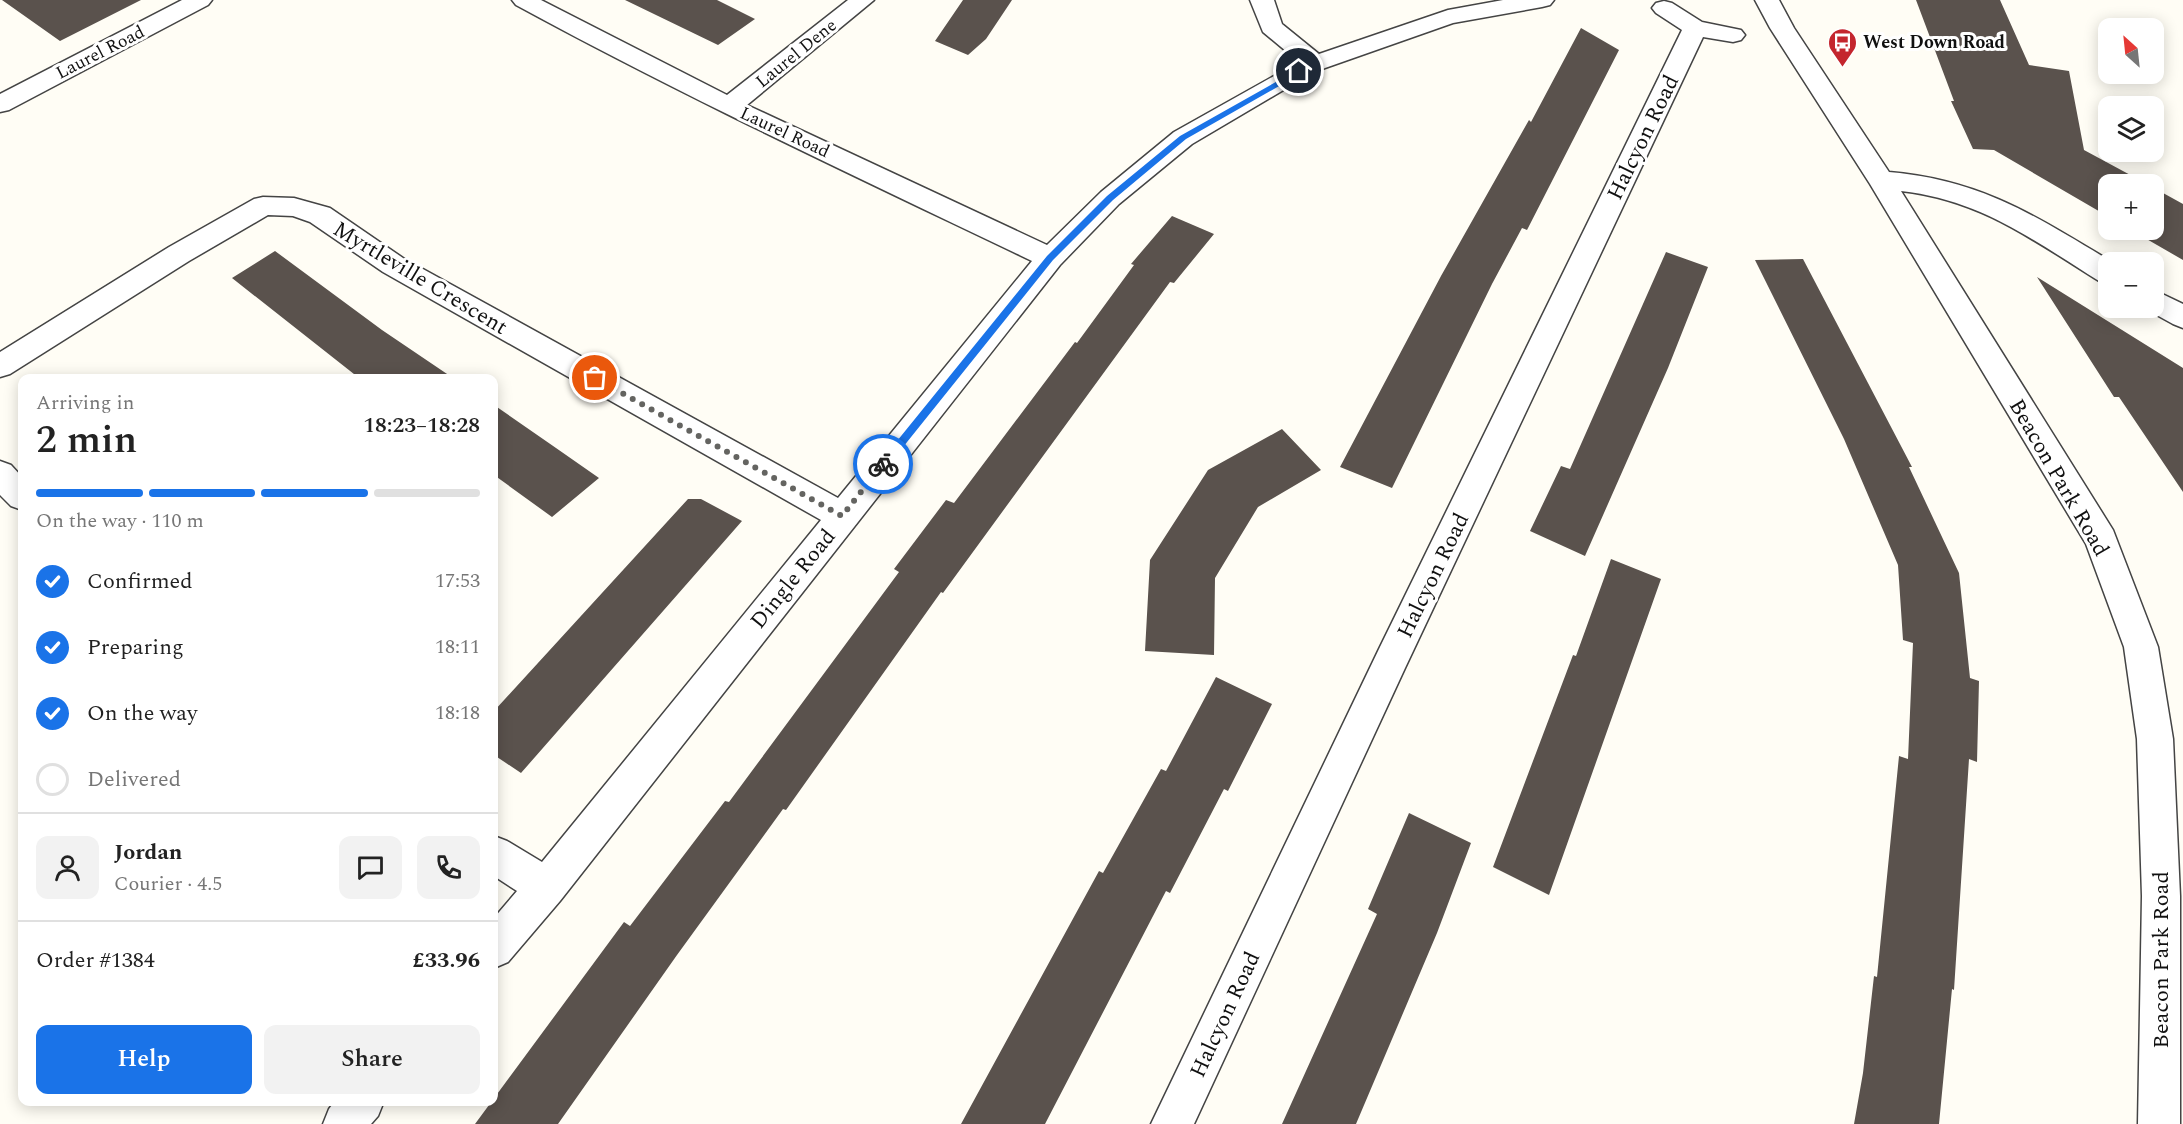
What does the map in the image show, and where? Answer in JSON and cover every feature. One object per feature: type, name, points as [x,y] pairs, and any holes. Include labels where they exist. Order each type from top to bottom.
[{"type":"street","name":"Laurel Road","points":[[8,99],[200,0]]},
{"type":"street","name":"Laurel Road","points":[[524,0],[594,39],[730,106],[1050,258]]},
{"type":"street","name":"Laurel Dene","points":[[730,106],[862,0]]},
{"type":"street","points":[[1262,0],[1271,27],[1316,63]]},
{"type":"street","name":"Dingle Road","points":[[498,943],[546,887],[1050,258],[1110,198],[1183,138],[1316,63],[1448,17],[1542,0]]},
{"type":"street","name":"Beacon Park Road","points":[[1767,0],[1782,28],[1881,180],[2101,540],[2140,647],[2155,739],[2156,762],[2161,896],[2159,1124]]},
{"type":"street","points":[[1664,8],[1695,28],[1733,35]]},
{"type":"street","name":"Halcyon Road","points":[[1172,1124],[1396,650],[1695,28]]},
{"type":"street","points":[[0,75],[8,99]]},
{"type":"street","points":[[1881,180],[1918,183],[1967,195],[2001,210],[2098,267]]},
{"type":"street","name":"Myrtleville Crescent","points":[[6,352],[263,206],[294,207],[320,215],[393,265],[842,516]]},
{"type":"street","points":[[2164,306],[2183,317]]},
{"type":"street","points":[[0,474],[18,492]]},
{"type":"street","points":[[498,857],[546,887]]},
{"type":"street","points":[[344,1124],[359,1106]]},
{"type":"building","points":[[2,0],[141,0],[60,41]]},
{"type":"building","points":[[625,0],[717,0],[755,19],[718,45]]},
{"type":"building","points":[[963,0],[1012,0],[986,39],[968,55],[935,41]]},
{"type":"building","points":[[1916,0],[2000,0],[2029,65],[2069,71],[2084,150],[2098,158],[2098,162],[2106,162],[2128,174],[2098,174],[2098,211],[1994,150],[1973,149],[1951,101],[1954,101]]},
{"type":"building","points":[[1581,28],[1619,50],[1527,230],[1522,228],[1492,284],[1392,488],[1340,467],[1441,276],[1529,120],[1531,122]]},
{"type":"building","points":[[2164,194],[2183,204],[2183,260],[2148,240],[2164,240]]},
{"type":"building","points":[[1172,216],[1214,234],[1174,283],[1170,282],[943,593],[941,592],[786,810],[783,809],[677,955],[558,1124],[475,1124],[488,1106],[498,1106],[498,1093],[624,922],[630,926],[725,801],[729,802],[899,572],[894,569],[946,500],[954,503],[1075,342],[1077,343],[1134,265],[1131,264]]},
{"type":"building","points":[[275,251],[382,330],[447,374],[354,374],[232,278]]},
{"type":"building","points":[[1666,252],[1708,267],[1668,368],[1585,556],[1530,531],[1561,466],[1570,469]]},
{"type":"building","points":[[1803,259],[1912,467],[1909,467],[1959,573],[1970,678],[1979,681],[1977,762],[1969,759],[1954,990],[1952,989],[1939,1124],[1854,1124],[1863,1073],[1874,976],[1877,977],[1899,756],[1908,759],[1913,643],[1903,640],[1898,565],[1844,439],[1755,260]]},
{"type":"building","points":[[2037,277],[2098,315],[2098,318],[2103,318],[2183,368],[2183,492],[2119,397],[2114,397]]},
{"type":"building","points":[[498,408],[599,478],[552,517],[498,478]]},
{"type":"building","points":[[1282,429],[1321,470],[1258,507],[1215,578],[1214,655],[1145,651],[1150,560],[1208,470]]},
{"type":"building","points":[[688,499],[701,499],[742,521],[521,773],[498,758],[498,707]]},
{"type":"building","points":[[1611,559],[1661,579],[1549,895],[1493,867],[1573,655],[1576,656]]},
{"type":"building","points":[[1216,677],[1272,704],[1228,791],[1224,789],[1170,893],[1166,891],[1045,1124],[961,1124],[1099,871],[1103,873],[1161,769],[1166,771]]},
{"type":"building","points":[[1409,813],[1471,843],[1437,933],[1356,1124],[1282,1124],[1377,914],[1368,909]]},
{"type":"way so far","points":[[595,378],[842,516],[883,464]]},
{"type":"place","name":"West Down Road","points":[[1842,68]]},
{"type":"route","points":[[883,464],[1050,258],[1110,198],[1183,138],[1299,71]]}]
